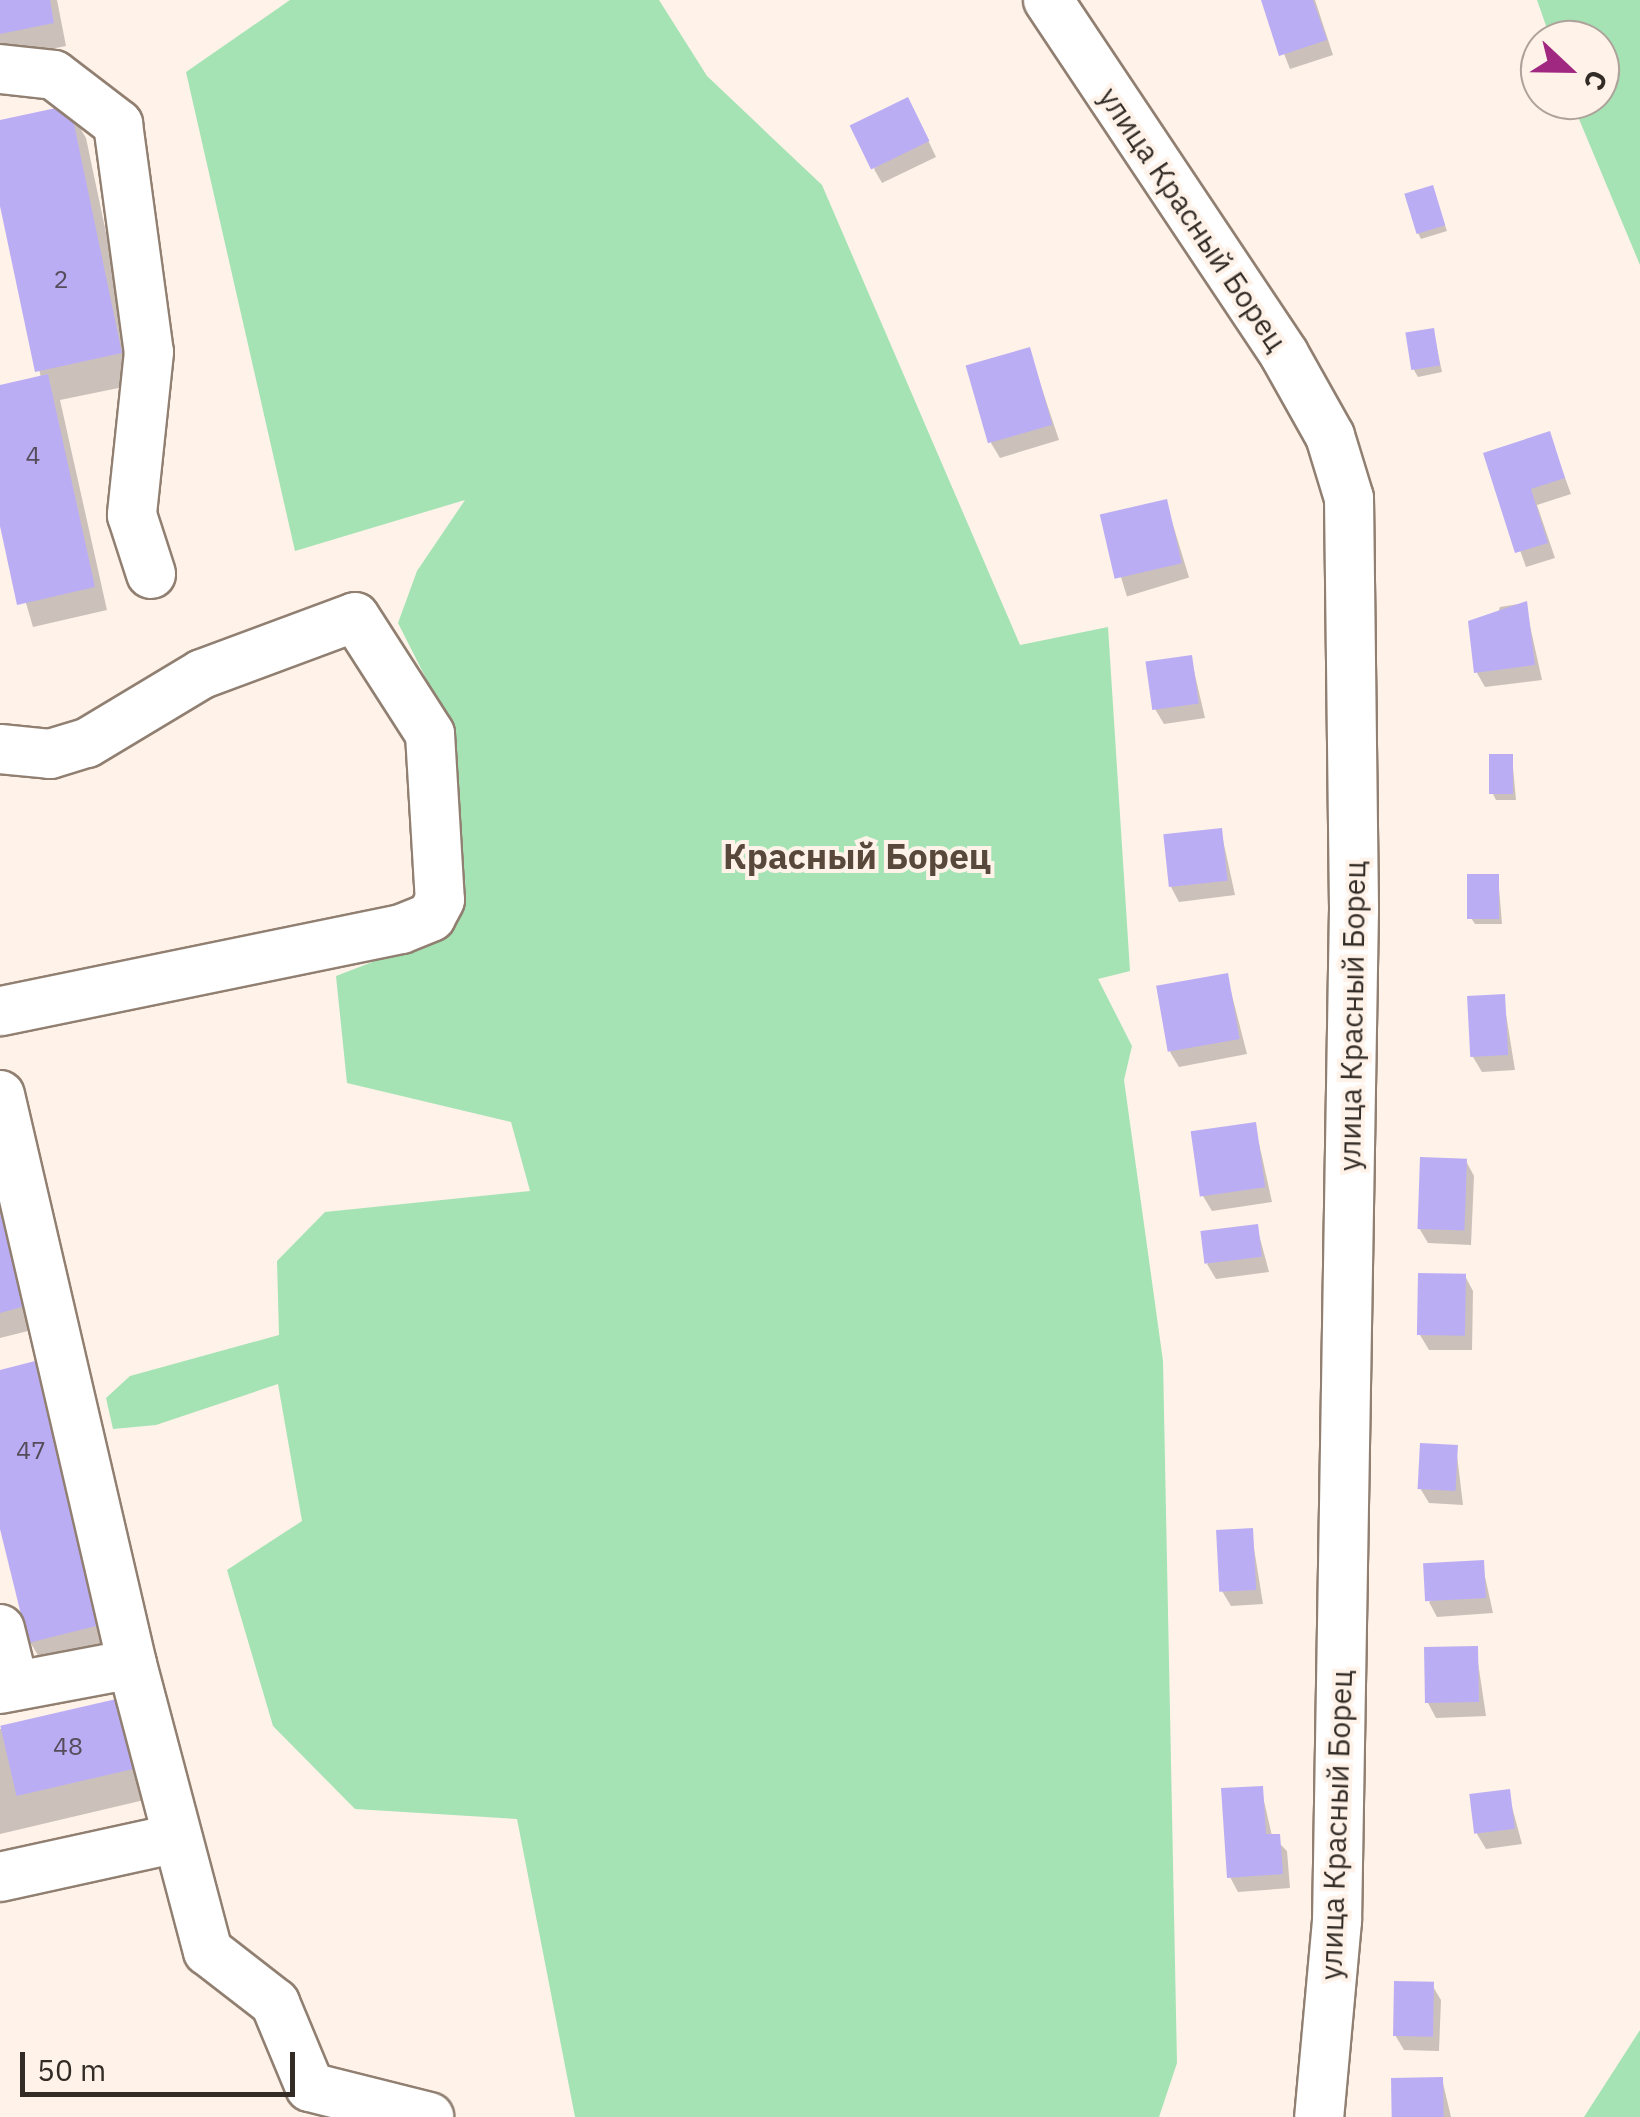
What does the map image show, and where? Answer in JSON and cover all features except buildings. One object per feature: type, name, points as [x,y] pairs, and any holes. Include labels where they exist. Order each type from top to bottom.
[{"type":"street","name":"улица Красный Борец","points":[[1048,0],[1284,354],[1330,436],[1350,498],[1354,910],[1338,1902],[1319,2117]]},
{"type":"street","points":[[0,69],[54,74],[118,124],[149,352],[132,515],[151,574]]},
{"type":"street","points":[[0,749],[50,754],[87,744],[202,674],[355,617],[430,734],[440,900],[430,917],[401,929],[0,1011]]},
{"type":"street","points":[[0,1094],[174,1839],[208,1951],[275,2003],[310,2087],[429,2117]]},
{"type":"street","points":[[0,1629],[7,1687],[132,1664]]},
{"type":"street","points":[[0,1878],[174,1839]]},
{"type":"green space","points":[[290,0],[659,0],[707,76],[822,185],[1020,645],[1108,627],[1130,971],[1098,979],[1132,1046],[1124,1080],[1163,1361],[1177,2063],[1159,2117],[575,2117],[517,1819],[355,1809],[273,1726],[227,1570],[302,1521],[278,1384],[156,1425],[113,1429],[106,1398],[130,1376],[279,1335],[277,1261],[325,1212],[530,1191],[511,1122],[347,1083],[336,976],[435,938],[448,722],[398,623],[417,571],[465,500],[295,551],[186,72]]},
{"type":"green space","points":[[1537,0],[1640,0],[1640,265],[1579,120],[1620,120],[1620,20],[1544,20]]},
{"type":"green space","points":[[1640,2030],[1640,2117],[1584,2117]]},
{"type":"district","name":"Красный Борец","points":[[857,856]]}]
